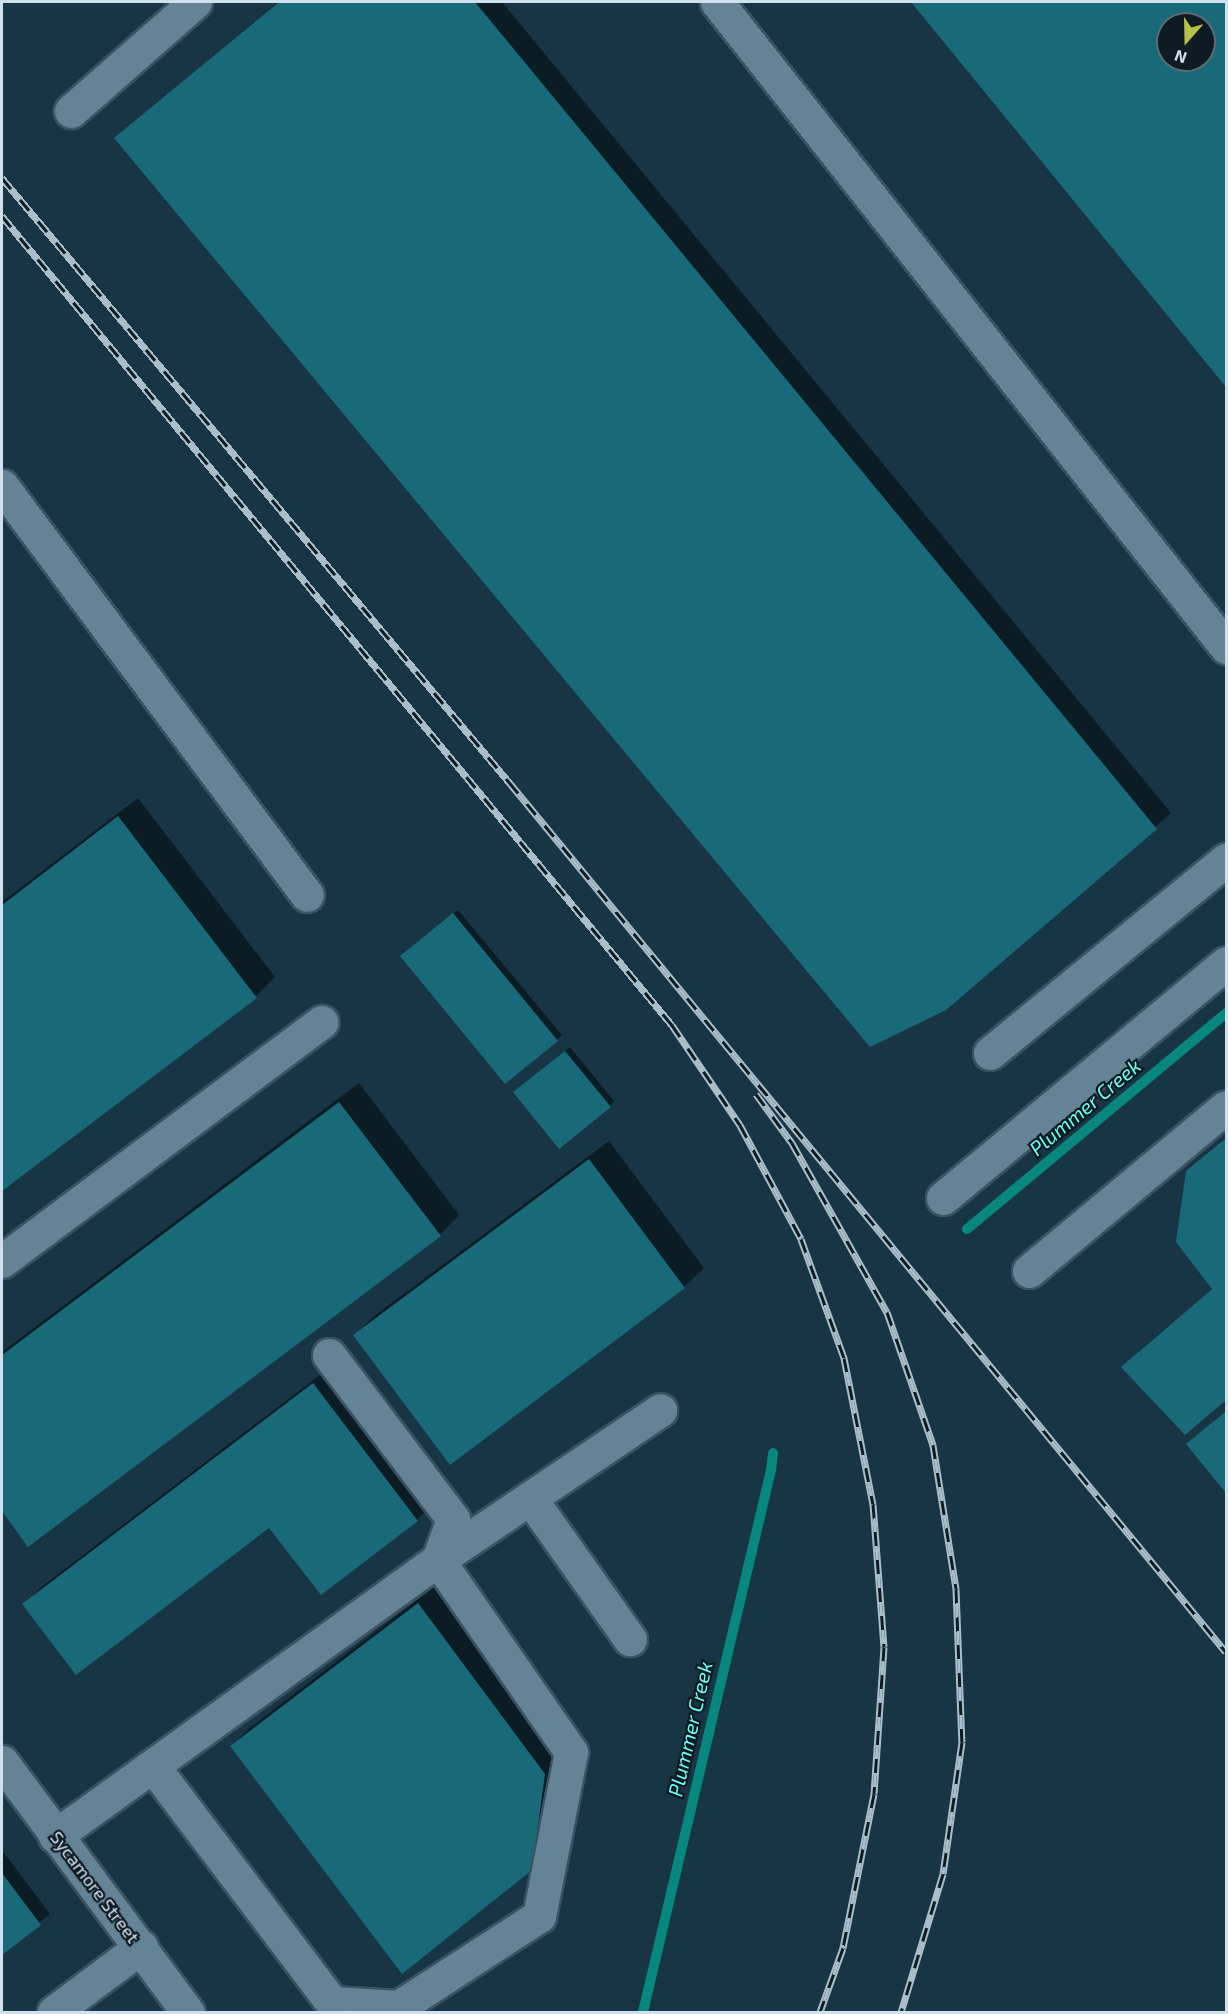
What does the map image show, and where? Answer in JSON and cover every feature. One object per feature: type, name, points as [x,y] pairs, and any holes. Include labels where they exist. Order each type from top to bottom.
[{"type":"street","points":[[71,111],[195,2]]},
{"type":"street","points":[[717,2],[1227,647]]},
{"type":"street","points":[[2,486],[307,895]]},
{"type":"street","points":[[990,1053],[1227,860]]},
{"type":"street","points":[[943,1198],[1227,963]]},
{"type":"street","points":[[2,1261],[321,1022]]},
{"type":"street","points":[[1029,1271],[1227,1107]]},
{"type":"street","points":[[329,1356],[453,1519],[438,1560]]},
{"type":"street","points":[[55,1836],[438,1560],[660,1410]]},
{"type":"street","points":[[530,1498],[630,1639]]},
{"type":"street","points":[[153,1766],[332,2003],[399,2007],[539,1916],[571,1752],[438,1560]]},
{"type":"street","name":"Sycamore Street","points":[[2,1762],[189,2013]]},
{"type":"street","points":[[54,2013],[141,1947]]},
{"type":"building","points":[[279,2],[475,2],[1157,829],[946,1010],[870,1047],[114,138]]},
{"type":"building","points":[[911,2],[1226,2],[1226,387]]},
{"type":"building","points":[[118,816],[257,998],[2,1191],[2,905]]},
{"type":"building","points":[[453,913],[558,1041],[505,1084],[400,956]]},
{"type":"building","points":[[565,1051],[611,1107],[559,1149],[513,1092]]},
{"type":"building","points":[[339,1102],[441,1236],[28,1547],[2,1511],[2,1355]]},
{"type":"building","points":[[1226,1138],[1226,1400],[1185,1435],[1121,1367],[1212,1289],[1176,1242],[1186,1171]]},
{"type":"building","points":[[589,1159],[685,1288],[450,1465],[353,1335]]},
{"type":"building","points":[[313,1383],[418,1521],[321,1595],[269,1528],[76,1675],[22,1604]]},
{"type":"building","points":[[1226,1411],[1226,1493],[1186,1444]]},
{"type":"building","points":[[418,1603],[545,1774],[532,1870],[402,1974],[230,1746]]},
{"type":"building","points":[[2,1873],[41,1925],[2,1955]]},
{"type":"waterway","name":"Plummer Creek","points":[[967,1229],[1226,1013]]},
{"type":"waterway","name":"Plummer Creek","points":[[643,2012],[771,1470],[773,1453]]},
{"type":"railway","points":[[2,178],[509,782],[1226,1652]]},
{"type":"railway","points":[[2,216],[672,1025],[740,1125],[801,1239],[844,1358],[873,1504],[884,1647],[874,1794],[843,1948],[820,2012]]},
{"type":"railway","points":[[756,1094],[792,1143],[887,1312],[933,1445],[956,1589],[962,1742],[943,1874],[901,2012]]}]
